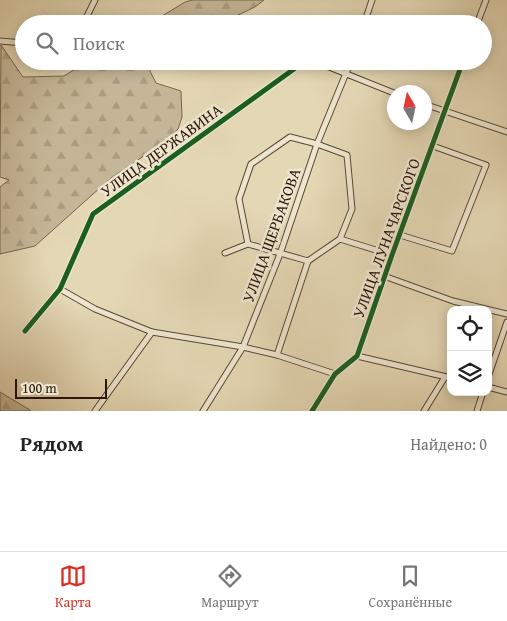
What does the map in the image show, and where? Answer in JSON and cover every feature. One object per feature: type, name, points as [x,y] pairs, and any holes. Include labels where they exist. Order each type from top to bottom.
[{"type":"street","points":[[88,15],[95,0]]},
{"type":"street","points":[[367,15],[372,0]]},
{"type":"street","points":[[480,15],[486,0]]},
{"type":"street","points":[[0,40],[15,42]]},
{"type":"street","name":"УЛИЦА ДЕРЖАВИНА","points":[[25,331],[60,289],[93,214],[293,70]]},
{"type":"street","points":[[335,70],[387,90]]},
{"type":"street","name":"УЛИЦА ЩЕРБАКОВА","points":[[203,411],[243,346],[280,254],[317,144],[347,70]]},
{"type":"street","name":"УЛИЦА ЛУНАЧАРСКОГО","points":[[357,356],[384,276],[460,70]]},
{"type":"street","points":[[432,107],[506,130]]},
{"type":"street","points":[[248,244],[239,199],[251,164],[290,136],[347,155],[352,209],[340,239],[308,261],[277,355]]},
{"type":"street","points":[[400,235],[452,250],[486,165],[433,146]]},
{"type":"street","points":[[340,239],[392,255]]},
{"type":"street","points":[[225,253],[248,244],[308,261]]},
{"type":"street","points":[[384,276],[453,301],[507,314]]},
{"type":"street","points":[[60,289],[95,310],[152,332],[243,346],[335,374]]},
{"type":"street","points":[[492,366],[507,322]]},
{"type":"street","points":[[95,411],[152,332]]},
{"type":"street","points":[[312,411],[335,374],[357,356],[447,377]]},
{"type":"street","points":[[424,411],[447,378]]},
{"type":"street","points":[[492,387],[507,392]]},
{"type":"street","points":[[477,411],[482,396]]},
{"type":"green space","points":[[193,0],[264,0],[255,7],[238,15],[164,15],[185,2]]},
{"type":"green space","points":[[1,45],[15,65],[15,70],[18,70],[23,77],[64,76],[74,70],[150,70],[156,83],[181,91],[182,117],[178,129],[169,139],[111,178],[35,246],[0,254],[0,187],[9,180],[0,177]]},
{"type":"green space","points":[[0,392],[30,410],[30,411],[0,411]]},
{"type":"cycle path","points":[[25,331],[60,289],[93,214],[293,70]]},
{"type":"cycle path","points":[[312,411],[335,374],[357,356],[460,70]]}]
